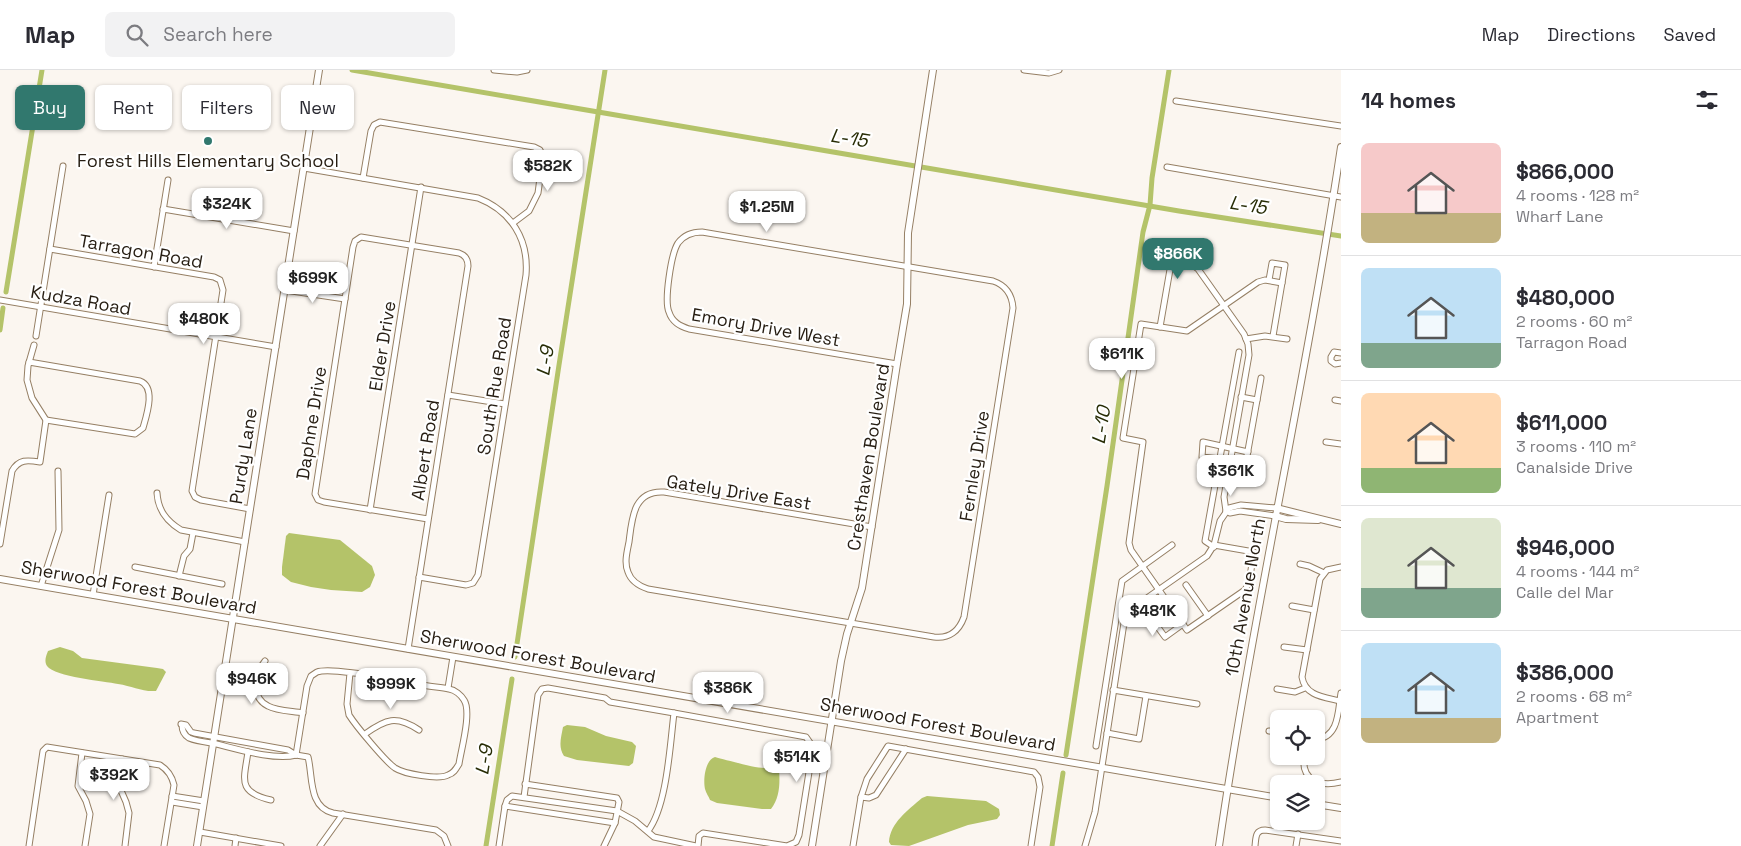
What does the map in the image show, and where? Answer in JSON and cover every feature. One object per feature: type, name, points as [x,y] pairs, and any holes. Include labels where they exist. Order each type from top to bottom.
[{"type":"street","name":"Purdy Lane","points":[[197,846],[319,70]]},
{"type":"street","points":[[494,70],[517,72],[527,70]]},
{"type":"street","name":"Cresthaven Boulevard","points":[[812,846],[841,661],[862,588],[907,304],[908,233],[933,70]]},
{"type":"street","points":[[1024,70],[1049,73],[1059,70]]},
{"type":"street","points":[[1176,100],[1341,126]]},
{"type":"street","points":[[304,168],[478,198],[496,206],[513,223],[529,211],[536,200],[544,160],[540,150],[534,147],[383,122],[374,125],[371,131],[364,178]]},
{"type":"street","name":"10th Avenue North","points":[[1219,846],[1227,789],[1276,508],[1328,226],[1337,196],[1341,147]]},
{"type":"street","points":[[36,336],[63,166]]},
{"type":"street","points":[[1167,167],[1337,196]]},
{"type":"street","points":[[154,267],[168,180]]},
{"type":"street","name":"Elder Drive","points":[[370,510],[421,187]]},
{"type":"street","points":[[164,209],[294,232]]},
{"type":"street","name":"South Rue Road","points":[[419,577],[466,585],[473,583],[478,578],[526,268],[524,246],[513,223]]},
{"type":"street","name":"Emory Drive West","points":[[897,364],[683,327],[672,319],[668,310],[667,300],[677,246],[686,236],[699,232],[993,281],[1002,285],[1007,290]]},
{"type":"street","name":"Daphne Drive","points":[[412,245],[365,237],[356,241],[353,247],[315,494],[318,500],[324,502],[428,519]]},
{"type":"street","name":"Albert Road","points":[[408,649],[468,266],[465,256],[459,253],[412,245]]},
{"type":"street","name":"Tarragon Road","points":[[50,249],[214,277],[220,280],[223,290],[192,491],[195,497],[201,500],[250,509]]},
{"type":"street","points":[[1160,327],[1172,258],[1187,261],[1196,266],[1246,339],[1248,355],[1224,497],[1226,512]]},
{"type":"street","points":[[1269,280],[1272,263],[1285,265],[1272,336]]},
{"type":"street","points":[[1239,352],[1205,540],[1214,546],[1254,552],[1247,588],[1187,630],[1131,550],[1128,540],[1144,442],[1123,438],[1141,324],[1188,331],[1258,282],[1269,280],[1282,282]]},
{"type":"street","points":[[285,290],[345,299]]},
{"type":"street","name":"Fernley Drive","points":[[851,623],[934,638],[944,637],[956,632],[960,627],[964,618],[1012,311],[1012,301],[1007,290]]},
{"type":"street","name":"Kudza Road","points":[[0,300],[276,347]]},
{"type":"street","points":[[1246,339],[1258,336],[1287,339]]},
{"type":"street","points":[[0,544],[12,471],[16,464],[22,461],[40,462],[46,420],[29,391],[27,373],[34,345]]},
{"type":"street","points":[[1341,353],[1334,352],[1331,359],[1335,364],[1341,363]]},
{"type":"street","points":[[29,362],[140,381],[146,384],[150,394],[144,425],[141,431],[132,434],[46,420]]},
{"type":"street","points":[[1244,478],[1261,378]]},
{"type":"street","points":[[448,396],[505,404]]},
{"type":"street","points":[[1241,397],[1257,400]]},
{"type":"street","points":[[1220,459],[1202,457],[1203,442],[1248,452]]},
{"type":"street","points":[[1326,442],[1341,444]]},
{"type":"street","points":[[41,586],[59,530],[58,471]]},
{"type":"street","name":"Gately Drive East","points":[[851,623],[642,587],[633,581],[626,568],[633,515],[638,503],[648,495],[661,492],[872,527]]},
{"type":"street","points":[[157,493],[159,505],[167,520],[181,530],[245,542]]},
{"type":"street","points":[[93,595],[109,495]]},
{"type":"street","points":[[1085,846],[1093,820],[1126,617],[1132,609],[1207,556],[1214,546],[1220,521],[1232,507],[1276,508],[1341,524]]},
{"type":"street","points":[[1246,508],[1286,519],[1308,521],[1324,519]]},
{"type":"street","points":[[179,576],[184,556],[190,549],[193,533]]},
{"type":"street","points":[[1096,746],[1122,581],[1172,546]]},
{"type":"street","points":[[1300,564],[1324,573]]},
{"type":"street","points":[[135,567],[222,584]]},
{"type":"street","points":[[1340,701],[1314,694],[1306,688],[1302,677],[1320,579],[1330,569],[1341,567]]},
{"type":"street","name":"Sherwood Forest Boulevard","points":[[0,579],[1270,796]]},
{"type":"street","points":[[1186,585],[1208,616]]},
{"type":"street","points":[[1292,606],[1314,610]]},
{"type":"street","points":[[1175,613],[1157,626],[1165,637],[1183,624]]},
{"type":"street","points":[[1284,647],[1307,650]]},
{"type":"street","points":[[448,688],[453,657]]},
{"type":"street","points":[[265,661],[260,668],[256,680],[256,690],[260,699],[270,707],[302,713]]},
{"type":"street","points":[[296,755],[307,686],[314,674],[327,670],[350,673],[448,688],[455,691],[463,698],[467,712],[459,764],[450,774],[438,777],[406,773],[390,763],[347,711],[346,704],[350,673]]},
{"type":"street","points":[[499,846],[505,806],[507,800],[512,796],[617,811],[628,816],[654,837],[667,841],[697,846],[699,836],[703,834],[787,846],[796,842],[800,835],[813,747],[811,741],[806,737],[610,702],[606,698],[548,688],[542,689],[538,695],[524,797]]},
{"type":"street","points":[[1277,689],[1295,692],[1306,688]]},
{"type":"street","points":[[1114,690],[1197,704]]},
{"type":"street","points":[[1325,737],[1334,730],[1341,693]]},
{"type":"street","points":[[1107,733],[1139,739],[1146,696]]},
{"type":"street","points":[[648,831],[654,823],[665,784],[674,713]]},
{"type":"street","points":[[365,734],[381,722],[391,720],[409,724],[419,730]]},
{"type":"street","points":[[182,724],[182,730],[189,738],[288,750],[296,755]]},
{"type":"street","points":[[213,740],[248,752],[287,757],[296,755],[308,757],[315,798],[318,804],[329,812],[433,829],[444,836],[448,846]]},
{"type":"street","points":[[853,846],[861,796],[867,779],[888,746],[1034,772],[1038,777],[1040,787],[1031,846]]},
{"type":"street","points":[[29,846],[44,748],[47,747],[162,767],[172,779],[174,785],[164,846]]},
{"type":"street","points":[[861,796],[870,798],[876,796],[906,749]]},
{"type":"street","points":[[248,752],[245,777],[246,787],[256,796],[271,800]]},
{"type":"street","points":[[82,753],[78,786],[90,814],[85,846]]},
{"type":"street","points":[[122,759],[118,786],[128,805],[129,816],[125,846]]},
{"type":"street","points":[[1305,765],[1305,772],[1312,780],[1326,784],[1341,782]]},
{"type":"street","points":[[525,784],[617,798],[619,802],[615,823],[604,846]]},
{"type":"street","points":[[172,796],[204,804]]},
{"type":"street","points":[[172,802],[204,804]]},
{"type":"street","points":[[1325,805],[1341,808]]},
{"type":"street","points":[[505,806],[615,823]]},
{"type":"street","points":[[320,846],[343,814]]},
{"type":"street","points":[[1255,846],[1257,834],[1262,830],[1298,834],[1338,842]]},
{"type":"street","points":[[200,832],[282,846]]},
{"type":"street","points":[[1296,846],[1298,834]]},
{"type":"street","points":[[235,846],[236,838]]},
{"type":"shaded area","points":[[289,533],[340,540],[372,566],[375,575],[370,587],[362,592],[331,590],[291,582],[282,575],[286,536]]},
{"type":"shaded area","points":[[60,647],[73,651],[82,658],[163,669],[166,672],[156,691],[146,691],[69,676],[52,670],[46,664],[48,651]]},
{"type":"shaded area","points":[[567,725],[585,727],[606,736],[632,742],[636,746],[633,763],[629,766],[577,760],[564,756],[560,742],[563,727]]},
{"type":"shaded area","points":[[715,757],[754,767],[777,767],[779,769],[778,795],[771,809],[717,803],[710,800],[704,781],[707,766]]},
{"type":"shaded area","points":[[927,796],[986,801],[999,809],[1000,815],[997,819],[968,825],[909,846],[891,845],[889,842],[890,835],[896,823],[911,807]]},
{"type":"waterway","points":[[6,292],[42,70]]},
{"type":"waterway","name":"L-15","points":[[352,70],[1179,211],[1341,236]]},
{"type":"waterway","name":"L-9","points":[[515,657],[605,70]]},
{"type":"waterway","name":"L-10","points":[[1066,755],[1143,232],[1150,205],[1152,178],[1169,70]]},
{"type":"waterway","points":[[0,330],[3,308]]},
{"type":"waterway","name":"L-9","points":[[486,846],[512,679]]},
{"type":"waterway","name":"L-10","points":[[1052,846],[1063,773]]},
{"type":"place","name":"Forest Hills Elementary School","points":[[208,141]]}]
